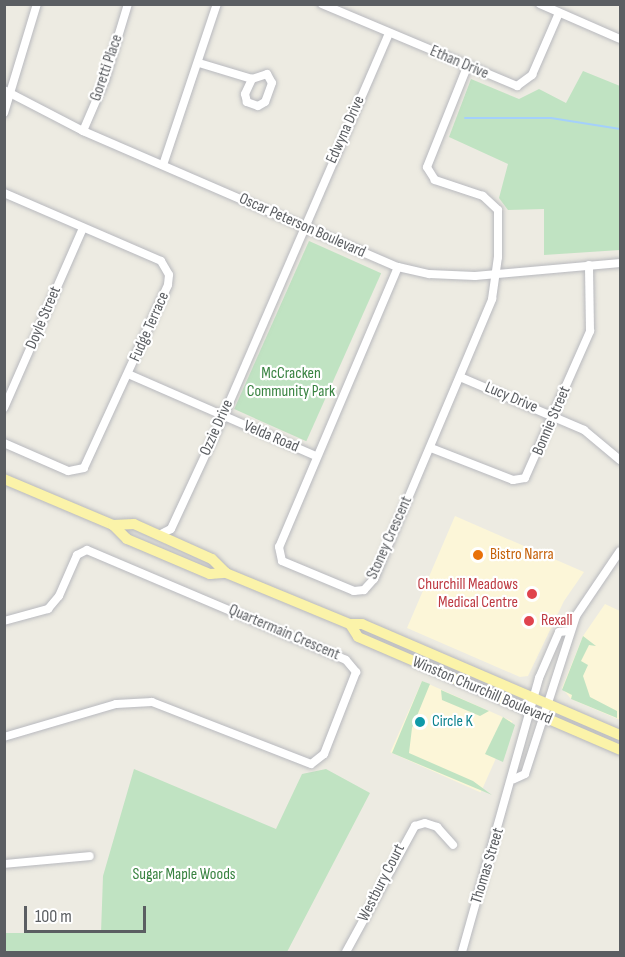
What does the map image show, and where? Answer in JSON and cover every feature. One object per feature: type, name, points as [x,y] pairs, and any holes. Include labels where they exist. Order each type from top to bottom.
[{"type":"main road","name":"Winston Churchill Boulevard","points":[[4,479],[113,525],[137,543],[210,574],[226,573]]},
{"type":"main road","name":"Winston Churchill Boulevard","points":[[113,525],[134,524],[212,559],[226,573],[350,624],[362,624],[621,735]]},
{"type":"main road","name":"Winston Churchill Boulevard","points":[[350,624],[358,638],[621,750]]},
{"type":"street","points":[[4,113],[8,91],[37,4]]},
{"type":"street","name":"Goretti Place","points":[[83,130],[105,80],[128,4]]},
{"type":"street","points":[[163,165],[217,4]]},
{"type":"street","points":[[540,4],[621,39]]},
{"type":"street","name":"Ethan Drive","points":[[328,6],[512,85],[526,83],[559,13]]},
{"type":"street","name":"Edwyna Drive","points":[[303,226],[389,33]]},
{"type":"street","points":[[199,63],[252,79]]},
{"type":"street","name":"Stoney Crescent","points":[[398,267],[280,540],[280,558],[348,590],[359,591],[374,579],[489,310],[496,274],[500,218],[495,205],[465,189],[435,180],[427,167],[467,67]]},
{"type":"street","name":"Oscar Peterson Boulevard","points":[[8,91],[83,130],[398,267],[452,276],[621,263]]},
{"type":"street","name":"Fudge Terrace","points":[[4,193],[161,261],[169,275],[168,285],[89,460],[77,472],[4,443]]},
{"type":"street","name":"Ozzie Drive","points":[[171,529],[223,417],[303,226]]},
{"type":"street","name":"Doyle Street","points":[[4,408],[83,228]]},
{"type":"street","name":"Bonnie Street","points":[[430,448],[519,480],[530,472],[590,331],[589,266]]},
{"type":"street","name":"Velda Road","points":[[128,374],[316,456]]},
{"type":"street","name":"Lucy Drive","points":[[460,377],[584,430],[621,460]]},
{"type":"street","points":[[159,535],[171,529],[179,544]]},
{"type":"street","name":"Quartermain Crescent","points":[[4,621],[48,609],[59,596],[76,555],[87,550],[346,660],[356,672],[324,754],[311,764],[152,702],[116,704],[4,737]]},
{"type":"street","name":"Thomas Street","points":[[514,779],[525,774],[546,703],[571,639],[569,631],[592,587],[621,551]]},
{"type":"street","name":"Thomas Street","points":[[462,952],[514,779],[511,770],[533,697],[559,633],[569,631]]},
{"type":"street","name":"Westbury Court","points":[[346,952],[415,826],[425,823],[437,827],[453,845]]},
{"type":"street","points":[[4,864],[90,856]]},
{"type":"shaded area","points":[[455,516],[584,572],[564,601],[528,676],[520,677],[407,628]]},
{"type":"shaded area","points":[[605,604],[620,611],[620,720],[571,699],[562,688],[583,636]]},
{"type":"shaded area","points":[[422,681],[512,721],[481,793],[390,752]]},
{"type":"green space","points":[[583,71],[620,86],[620,250],[544,255],[544,209],[508,210],[499,198],[508,164],[449,137],[471,79],[519,99],[539,89],[566,103]]},
{"type":"green space","name":"McCracken Community Park","points":[[309,241],[381,273],[306,441],[234,409]]},
{"type":"green space","points":[[583,636],[596,646],[589,645],[581,661],[588,665],[583,676],[590,697],[617,711],[617,718],[571,699],[572,695],[562,690]]},
{"type":"green space","points":[[422,681],[430,684],[412,728],[409,753],[473,781],[492,795],[392,753]]},
{"type":"green space","points":[[441,690],[489,711],[480,716],[442,700]]},
{"type":"green space","points":[[503,717],[515,725],[503,762],[485,754]]},
{"type":"green space","name":"Sugar Maple Woods","points":[[134,769],[276,829],[302,774],[326,769],[370,793],[287,952],[5,952],[5,933],[101,933],[103,876]]},
{"type":"waterway","points":[[465,118],[551,118],[620,129]]},
{"type":"place","name":"Bistro Narra","points":[[478,555]]},
{"type":"place","name":"Churchill Meadows Medical Centre","points":[[532,594]]},
{"type":"place","name":"Rexall","points":[[529,621]]},
{"type":"place","name":"Circle K","points":[[420,722]]}]
